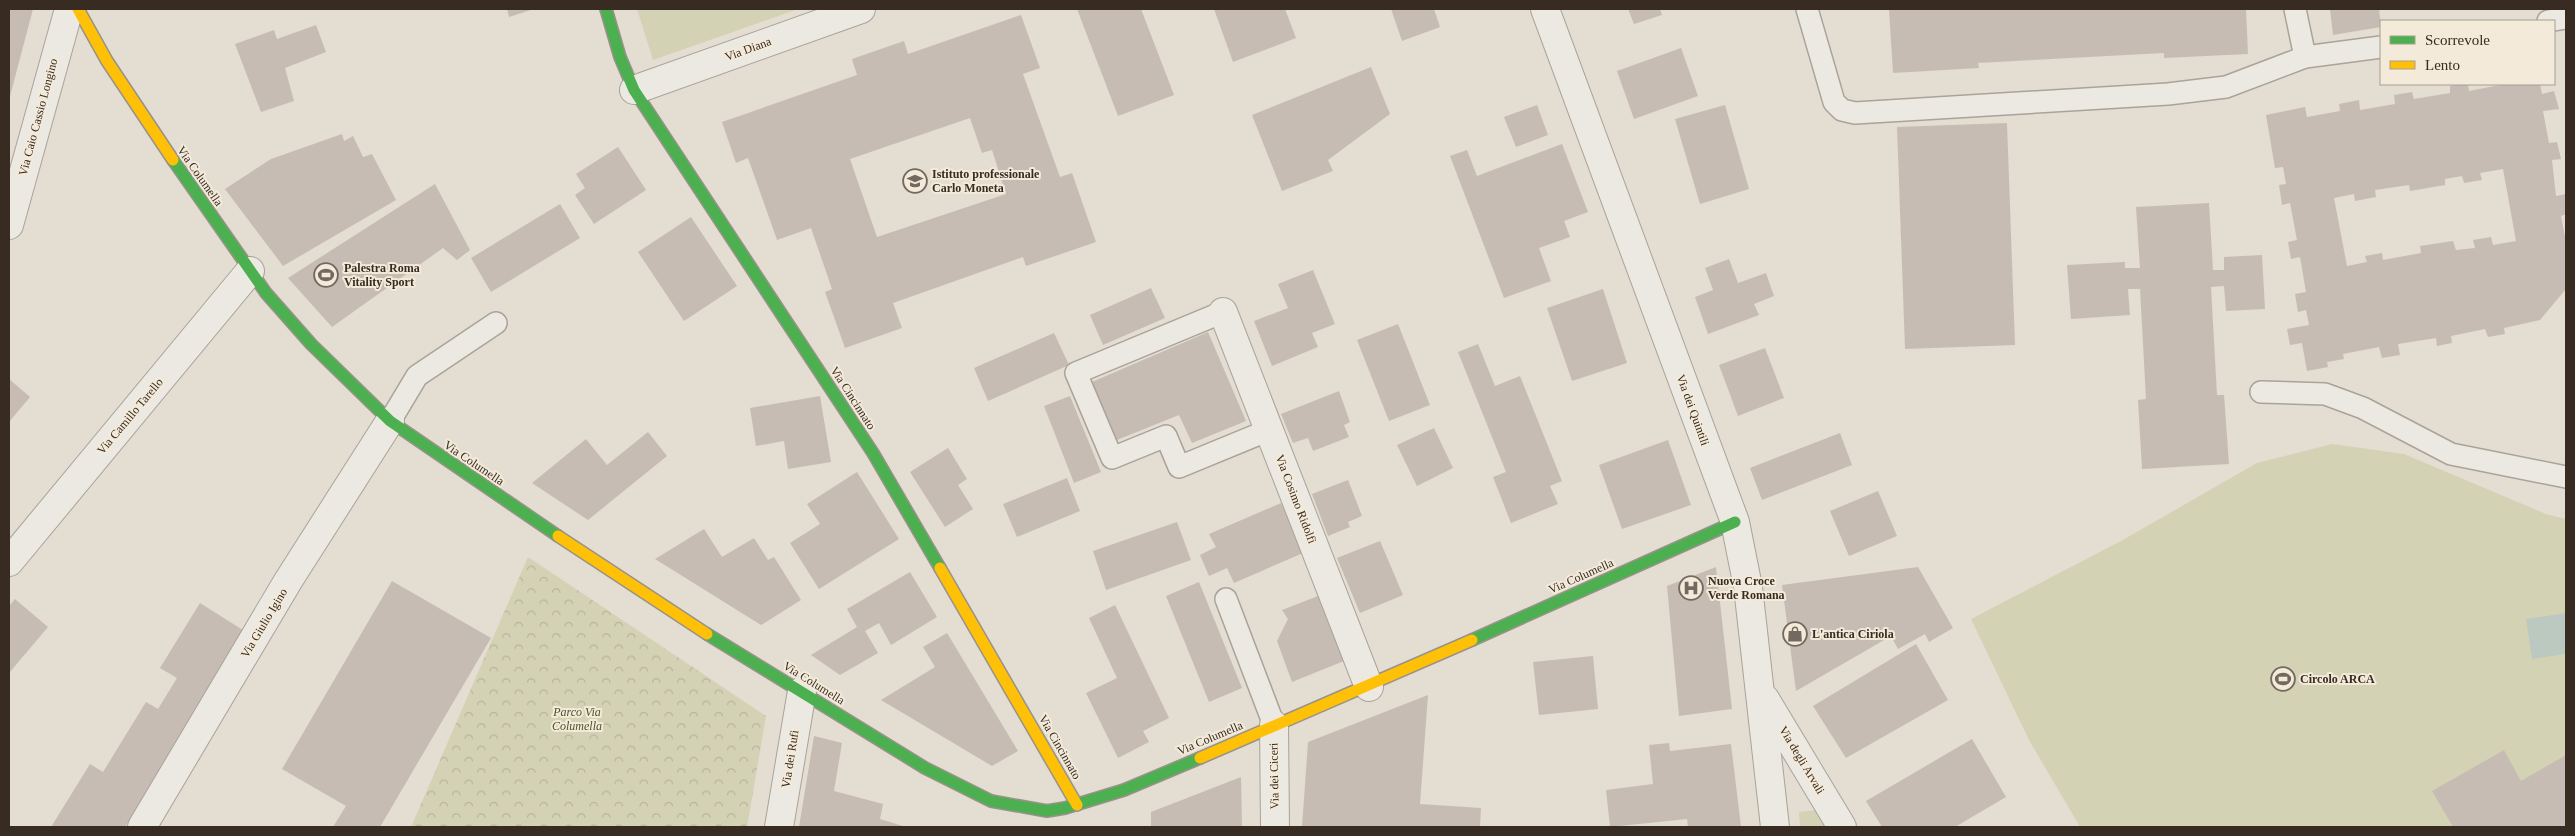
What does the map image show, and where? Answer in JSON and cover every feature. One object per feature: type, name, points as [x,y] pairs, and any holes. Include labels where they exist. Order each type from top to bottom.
[{"type":"street","name":"Via Caio Cassio Longino","points":[[9,225],[69,9]]},
{"type":"street","name":"Via Columella","points":[[78,9],[107,61],[150,127],[266,293],[312,344],[390,421],[443,459],[666,609],[925,768],[991,801],[1048,811],[1077,805],[1124,790],[1274,725],[1369,687],[1735,522]]},
{"type":"street","name":"Via Cincinnato","points":[[606,9],[620,57],[634,90],[874,453],[1077,805]]},
{"type":"street","name":"Via Diana","points":[[634,90],[861,9]]},
{"type":"street","name":"Via dei Quintili","points":[[1545,9],[1735,522],[1748,587],[1775,827]]},
{"type":"street","name":"Via Camillo Tarello","points":[[9,562],[250,271]]},
{"type":"street","name":"Via Cosimo Ridolfi","points":[[1223,312],[1369,687]]},
{"type":"street","name":"Via Giulio Igino","points":[[142,827],[288,581],[390,421]]},
{"type":"street","name":"Via dei Rufi","points":[[779,827],[802,691]]},
{"type":"street","name":"Via degli Arvali","points":[[1761,694],[1842,827]]},
{"type":"street","name":"Via dei Ciceri","points":[[1274,725],[1275,827]]},
{"type":"lane","points":[[1806,9],[1834,102],[1842,110],[1855,113],[2168,94],[2226,87],[2305,57],[2380,47]]},
{"type":"lane","points":[[2295,9],[2305,57]]},
{"type":"lane","points":[[1223,312],[1076,373],[1112,458],[1166,436],[1179,467],[1270,430]]},
{"type":"lane","points":[[390,421],[417,376],[496,323]]},
{"type":"lane","points":[[2261,392],[2326,394],[2364,408],[2451,454],[2566,477]]},
{"type":"lane","points":[[1226,599],[1274,725]]},
{"type":"green space","points":[[637,9],[798,9],[653,60]]},
{"type":"green space","name":"Circolo ARCA","points":[[2332,444],[2404,454],[2546,514],[2566,519],[2566,827],[2080,827],[2029,740],[1971,619],[2121,541],[2257,463]]},
{"type":"green space","name":"Parco Via Columella","points":[[528,557],[766,716],[747,827],[411,827]]},
{"type":"green space","points":[[1818,810],[1828,827],[1800,827],[1799,812]]},
{"type":"shaded area","points":[[2566,613],[2566,654],[2532,659],[2526,619]]},
{"type":"building","points":[[9,9],[33,9],[9,100]]},
{"type":"building","points":[[507,9],[534,9],[509,17]]},
{"type":"building","points":[[1077,9],[1141,9],[1174,95],[1118,116]]},
{"type":"building","points":[[1214,9],[1285,9],[1296,38],[1233,62]]},
{"type":"building","points":[[1391,9],[1434,9],[1440,27],[1402,41]]},
{"type":"building","points":[[1628,9],[1660,9],[1662,15],[1634,24]]},
{"type":"building","points":[[1889,9],[2246,9],[2248,54],[2164,58],[2164,53],[1978,63],[1979,68],[1893,73]]},
{"type":"building","points":[[2330,9],[2379,9],[2380,27],[2333,35]]},
{"type":"building","points":[[1021,15],[1040,68],[1023,74],[1060,177],[1072,173],[1096,242],[1026,266],[1023,257],[893,303],[902,328],[845,348],[825,292],[832,289],[811,228],[777,240],[748,158],[736,163],[722,122],[857,75],[852,59],[904,41],[908,54]],"holes":[[[970,118],[982,153],[992,150],[1006,194],[877,237],[850,159]]]},
{"type":"building","points":[[316,25],[326,52],[285,68],[294,101],[261,112],[235,44],[274,30],[277,39]]},
{"type":"building","points":[[1681,48],[1698,96],[1634,119],[1617,71]]},
{"type":"building","points":[[1371,67],[1390,114],[1328,160],[1333,171],[1282,191],[1252,115]]},
{"type":"building","points":[[2455,85],[2468,85],[2469,91],[2500,85],[2540,85],[2542,94],[2554,91],[2559,109],[2543,111],[2549,143],[2557,142],[2561,159],[2552,160],[2556,196],[2566,194],[2566,214],[2561,216],[2566,242],[2566,289],[2540,320],[2504,328],[2505,334],[2488,337],[2485,329],[2451,336],[2452,343],[2437,346],[2436,338],[2398,344],[2400,355],[2382,358],[2379,347],[2343,354],[2344,359],[2327,362],[2328,367],[2307,371],[2302,343],[2290,345],[2287,329],[2309,325],[2306,310],[2298,312],[2295,294],[2306,292],[2300,257],[2291,259],[2288,242],[2297,240],[2290,203],[2282,205],[2279,185],[2286,184],[2283,167],[2275,168],[2266,115],[2305,107],[2307,117],[2340,111],[2339,104],[2359,100],[2360,110],[2395,104],[2394,95],[2412,92],[2414,99],[2450,93],[2450,86]],"holes":[[[2503,169],[2516,241],[2493,245],[2491,237],[2473,240],[2475,248],[2456,250],[2453,241],[2420,246],[2421,253],[2383,260],[2382,253],[2365,256],[2367,262],[2347,266],[2334,198],[2354,194],[2355,201],[2376,197],[2375,190],[2409,185],[2410,191],[2445,185],[2445,179],[2462,176],[2464,183],[2482,180],[2480,173]]]},
{"type":"building","points":[[1537,105],[1548,135],[1516,147],[1504,117]]},
{"type":"building","points":[[1725,105],[1749,189],[1700,204],[1675,119]]},
{"type":"building","points":[[2007,123],[2015,345],[1905,349],[1897,127]]},
{"type":"building","points":[[342,134],[344,141],[353,136],[363,157],[372,154],[396,200],[283,266],[225,189],[271,159]]},
{"type":"building","points":[[1562,144],[1588,212],[1564,221],[1570,237],[1539,248],[1551,281],[1504,298],[1450,156],[1467,150],[1477,176]]},
{"type":"building","points":[[618,147],[646,190],[594,224],[575,195],[585,188],[576,174]]},
{"type":"building","points":[[435,184],[470,250],[457,260],[443,248],[332,327],[288,278]]},
{"type":"building","points":[[2209,203],[2213,270],[2224,270],[2224,257],[2262,255],[2265,309],[2226,311],[2224,286],[2211,287],[2217,395],[2224,395],[2229,464],[2142,469],[2138,400],[2146,399],[2140,289],[2128,289],[2130,315],[2071,319],[2067,265],[2125,262],[2125,268],[2140,268],[2136,207]]},
{"type":"building","points":[[560,204],[580,238],[491,292],[471,258]]},
{"type":"building","points":[[691,217],[737,286],[684,321],[638,252]]},
{"type":"building","points":[[1729,259],[1738,283],[1766,273],[1774,296],[1754,304],[1759,315],[1708,334],[1695,297],[1713,290],[1705,268]]},
{"type":"building","points":[[1313,270],[1335,324],[1312,333],[1318,347],[1272,366],[1254,321],[1288,308],[1278,284]]},
{"type":"building","points":[[1151,288],[1165,318],[1103,345],[1090,315]]},
{"type":"building","points":[[1603,289],[1627,363],[1572,381],[1547,308]]},
{"type":"building","points":[[1398,324],[1430,405],[1389,421],[1357,340]]},
{"type":"building","points":[[1208,332],[1246,421],[1192,443],[1179,415],[1117,440],[1092,382]]},
{"type":"building","points":[[1054,333],[1069,365],[988,401],[974,368]]},
{"type":"building","points":[[1478,344],[1495,386],[1520,376],[1562,481],[1550,486],[1558,504],[1511,523],[1493,477],[1506,472],[1458,352]]},
{"type":"building","points":[[1765,348],[1784,398],[1738,416],[1719,365]]},
{"type":"building","points":[[9,379],[30,397],[9,422]]},
{"type":"building","points":[[1339,391],[1350,422],[1344,425],[1349,437],[1313,451],[1308,438],[1293,443],[1281,414]]},
{"type":"building","points":[[820,396],[831,462],[788,469],[784,441],[756,446],[750,408]]},
{"type":"building","points":[[1070,396],[1101,472],[1074,483],[1044,406]]},
{"type":"building","points":[[1434,428],[1453,468],[1417,486],[1397,445]]},
{"type":"building","points":[[648,432],[667,456],[588,520],[532,483],[586,439],[607,465]]},
{"type":"building","points":[[1840,433],[1852,465],[1762,500],[1750,468]]},
{"type":"building","points":[[1668,440],[1691,505],[1622,529],[1599,465]]},
{"type":"building","points":[[948,448],[967,479],[958,485],[973,509],[945,527],[910,472]]},
{"type":"building","points":[[857,472],[899,539],[819,589],[790,543],[820,524],[807,504]]},
{"type":"building","points":[[1067,478],[1080,511],[1017,537],[1003,504]]},
{"type":"building","points":[[1348,480],[1362,516],[1348,522],[1350,527],[1328,536],[1312,494]]},
{"type":"building","points":[[1878,491],[1897,536],[1849,556],[1830,511]]},
{"type":"building","points":[[1281,503],[1303,553],[1234,583],[1227,568],[1209,576],[1200,555],[1216,547],[1209,534]]},
{"type":"building","points":[[1177,522],[1191,560],[1106,590],[1093,551]]},
{"type":"building","points":[[704,529],[722,557],[754,538],[768,560],[774,557],[801,600],[761,625],[655,559]]},
{"type":"building","points":[[1380,541],[1403,595],[1360,613],[1337,558]]},
{"type":"building","points":[[1716,567],[1732,709],[1679,716],[1667,586]]},
{"type":"building","points":[[1918,567],[1953,628],[1929,642],[1925,634],[1898,649],[1891,636],[1796,691],[1782,585]]},
{"type":"building","points":[[910,572],[937,617],[891,645],[879,623],[865,631],[878,653],[840,675],[811,655],[857,627],[847,609]]},
{"type":"building","points":[[392,581],[491,638],[380,827],[333,827],[346,806],[282,769]]},
{"type":"building","points":[[1199,582],[1242,688],[1209,702],[1166,596]]},
{"type":"building","points":[[1318,596],[1344,661],[1292,682],[1277,641],[1288,619],[1282,610]]},
{"type":"building","points":[[15,599],[48,627],[9,673],[9,606]]},
{"type":"building","points":[[200,603],[246,632],[125,827],[51,827],[90,764],[103,772],[146,702],[158,709],[177,678],[160,668]]},
{"type":"building","points":[[1115,605],[1169,718],[1143,731],[1149,742],[1118,758],[1086,693],[1117,678],[1089,618]]},
{"type":"building","points":[[947,633],[1018,751],[992,766],[881,700],[935,667],[923,647]]},
{"type":"building","points":[[1916,644],[1948,700],[1846,758],[1813,706]]},
{"type":"building","points":[[1593,656],[1598,709],[1539,715],[1533,662]]},
{"type":"building","points":[[1428,695],[1420,804],[1481,808],[1480,827],[1302,827],[1308,742]]},
{"type":"building","points":[[814,736],[842,743],[834,791],[883,804],[880,819],[906,827],[799,827]]},
{"type":"building","points":[[1972,739],[2006,797],[1955,827],[1882,827],[1866,801]]},
{"type":"building","points":[[1669,743],[1670,751],[1731,744],[1741,827],[1688,827],[1687,819],[1610,827],[1606,790],[1653,784],[1649,745]]},
{"type":"building","points":[[2504,750],[2521,781],[2566,755],[2566,827],[2453,827],[2432,791]]},
{"type":"building","points":[[1241,777],[1242,827],[1151,827],[1151,812]]},
{"type":"traffic: fast","points":[[606,9],[620,57],[634,90],[873,453],[940,568]]},
{"type":"traffic: fast","points":[[173,160],[266,293],[311,344],[390,421],[558,536]]},
{"type":"traffic: fast","points":[[1472,640],[1735,522]]},
{"type":"traffic: fast","points":[[707,634],[925,768],[991,801],[1047,811],[1065,808],[1124,790],[1200,758]]},
{"type":"traffic: slow","points":[[78,9],[107,61],[173,160]]},
{"type":"traffic: slow","points":[[558,536],[707,634]]},
{"type":"traffic: slow","points":[[940,568],[1077,805]]},
{"type":"traffic: slow","points":[[1200,758],[1472,640]]},
{"type":"place","name":"Istituto professionale Carlo Moneta","points":[[915,181]]},
{"type":"place","name":"Palestra Roma Vitality Sport","points":[[326,275]]},
{"type":"place","name":"Nuova Croce Verde Romana","points":[[1691,588]]},
{"type":"place","name":"L'antica Ciriola","points":[[1795,634]]},
{"type":"place","name":"Circolo ARCA","points":[[2283,679]]}]
